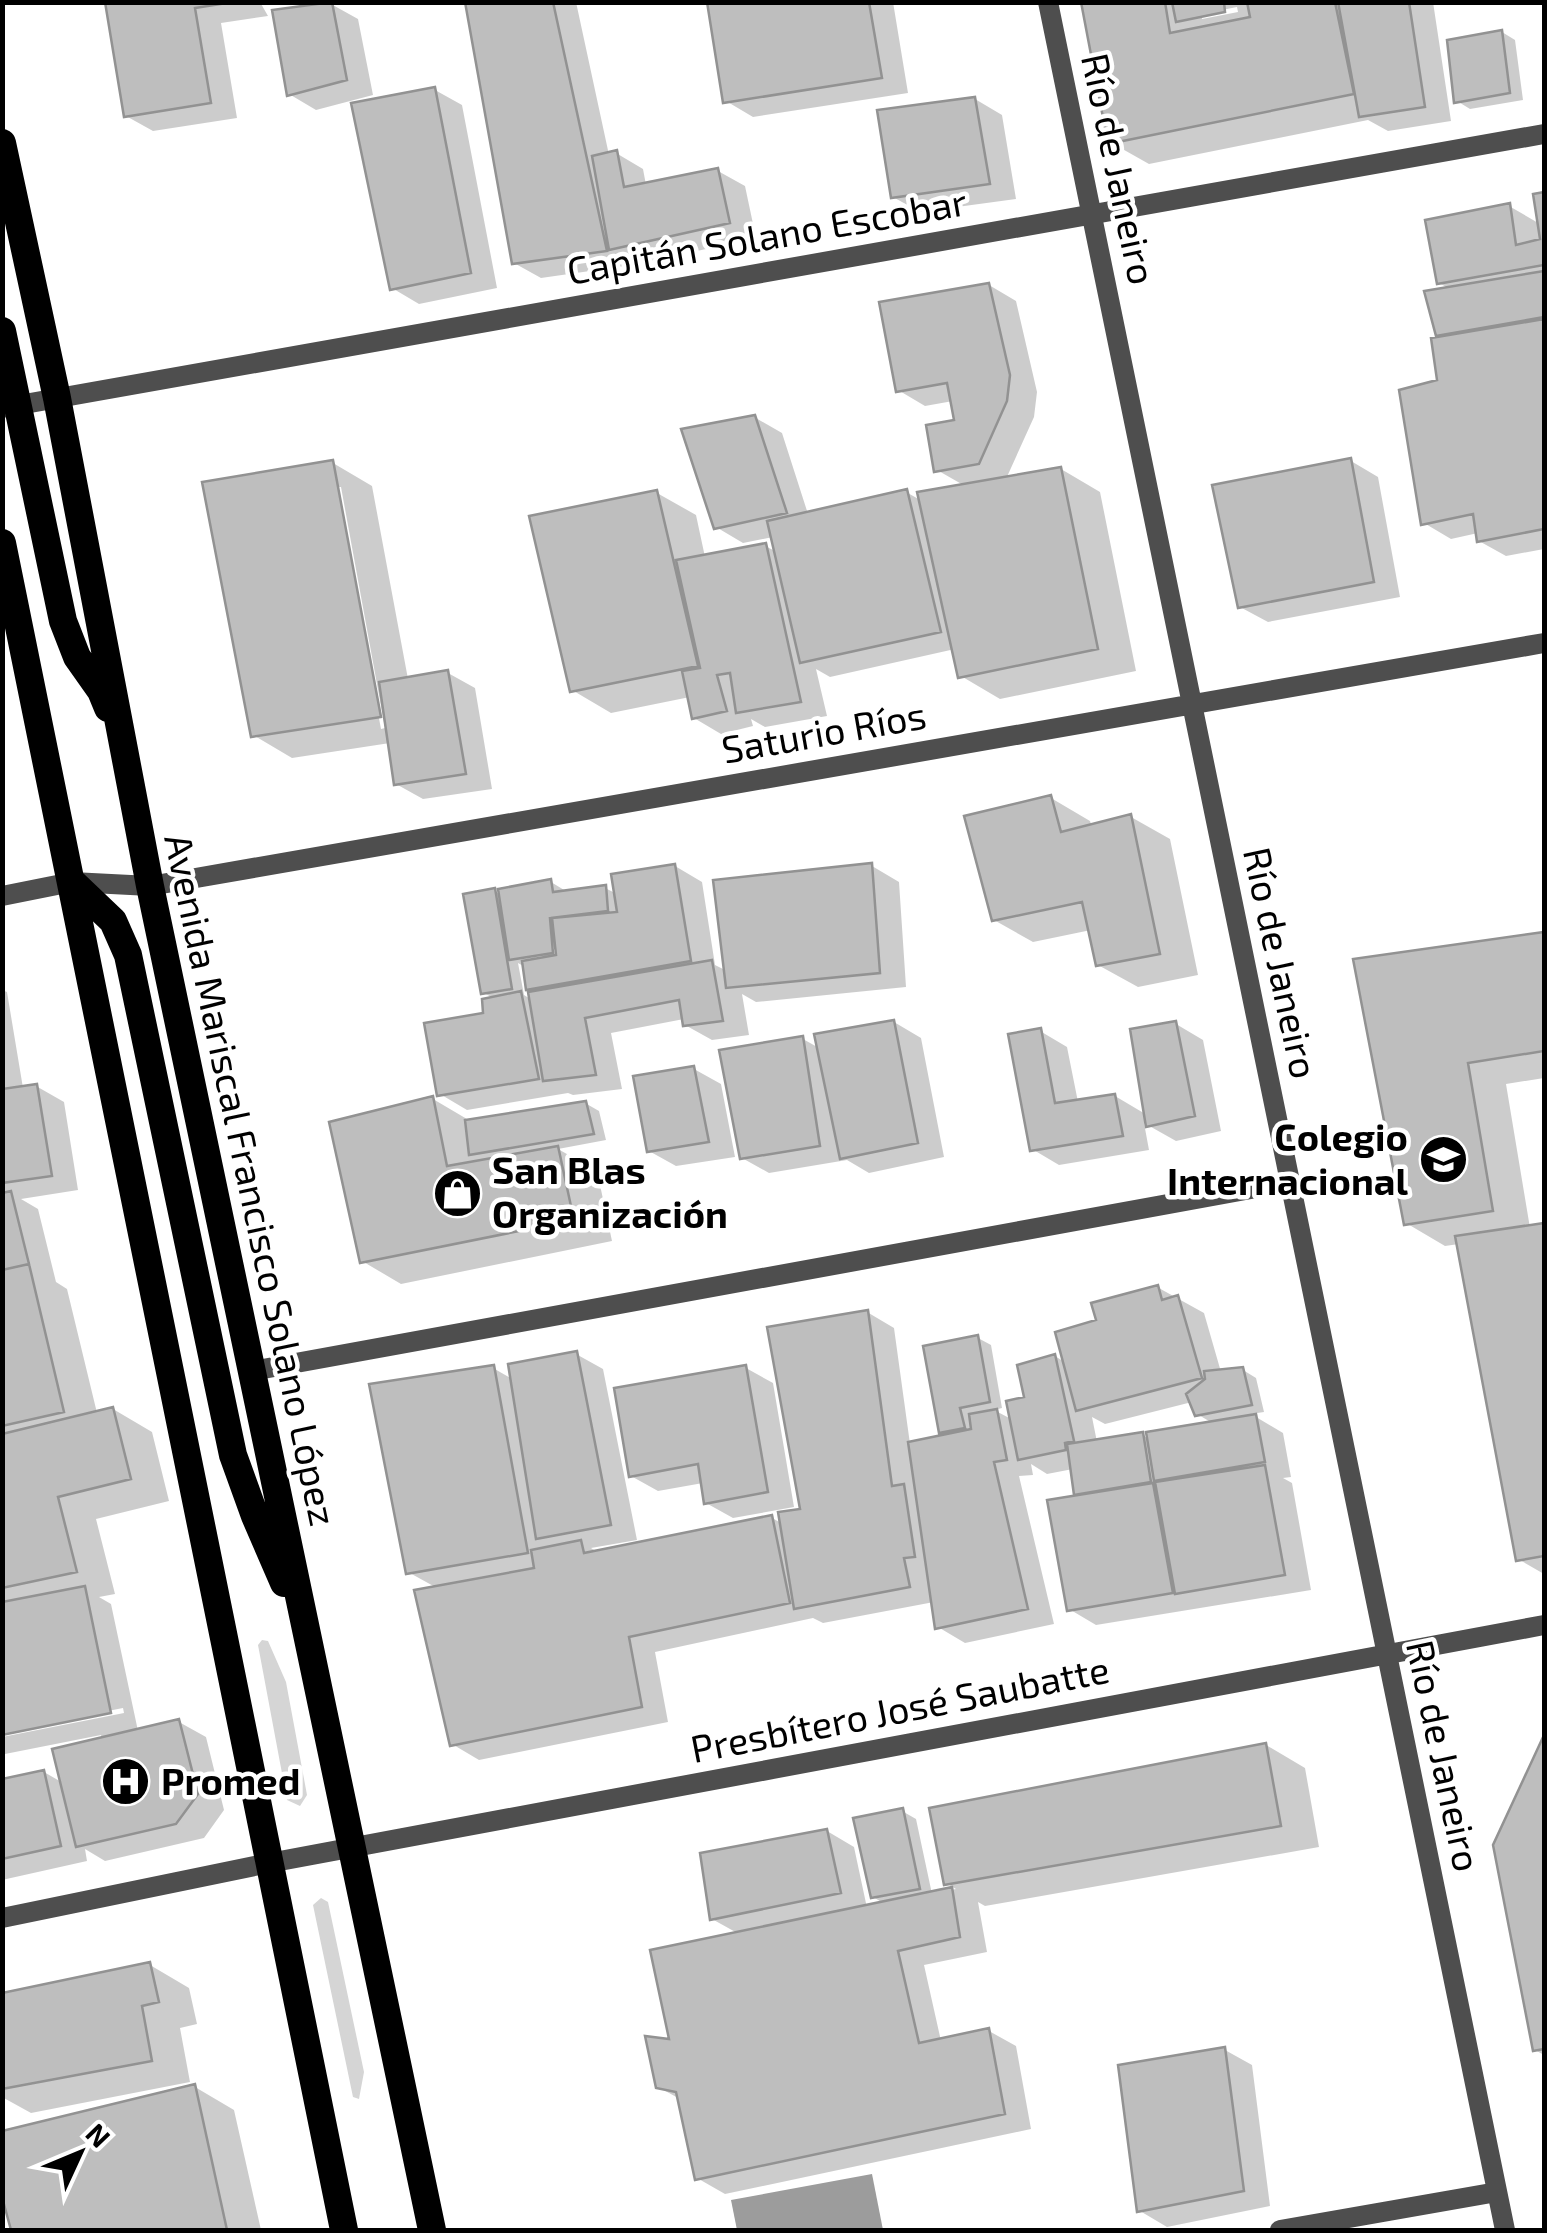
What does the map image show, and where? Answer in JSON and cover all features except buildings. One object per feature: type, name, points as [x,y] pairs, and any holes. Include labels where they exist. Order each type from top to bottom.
[{"type":"highway","name":"Avenida Mariscal Francisco Solano López","points":[[2,144],[57,398],[150,886],[432,2230]]},
{"type":"highway","points":[[2,331],[10,407],[63,621],[77,657],[101,691],[124,747]]},
{"type":"highway","points":[[2,543],[344,2230]]},
{"type":"highway","points":[[72,882],[113,921],[128,955],[233,1455],[255,1516],[304,1625]]},
{"type":"street","name":"Río de Janeiro","points":[[1048,2],[1505,2230]]},
{"type":"street","name":"Capitán Solano Escobar","points":[[10,407],[1544,134]]},
{"type":"street","name":"Saturio Ríos","points":[[2,896],[72,882],[150,886],[1544,644]]},
{"type":"street","points":[[252,1371],[1289,1182]]},
{"type":"street","name":"Presbítero José Saubatte","points":[[2,1918],[270,1863],[1544,1625]]},
{"type":"street","points":[[1280,2230],[1497,2192]]},
{"type":"shaded area","points":[[262,1640],[268,1641],[286,1682],[307,1795],[300,1806],[287,1800],[258,1645]]},
{"type":"shaded area","points":[[321,1898],[328,1902],[364,2072],[359,2099],[353,2097],[313,1905]]},
{"type":"shaded area","points":[[872,2174],[883,2230],[737,2230],[731,2200]]},
{"type":"place","name":"Colegio Internacional","points":[[1443,1160]]},
{"type":"place","name":"San Blas Organización","points":[[457,1193]]},
{"type":"place","name":"Promed","points":[[126,1782]]}]
